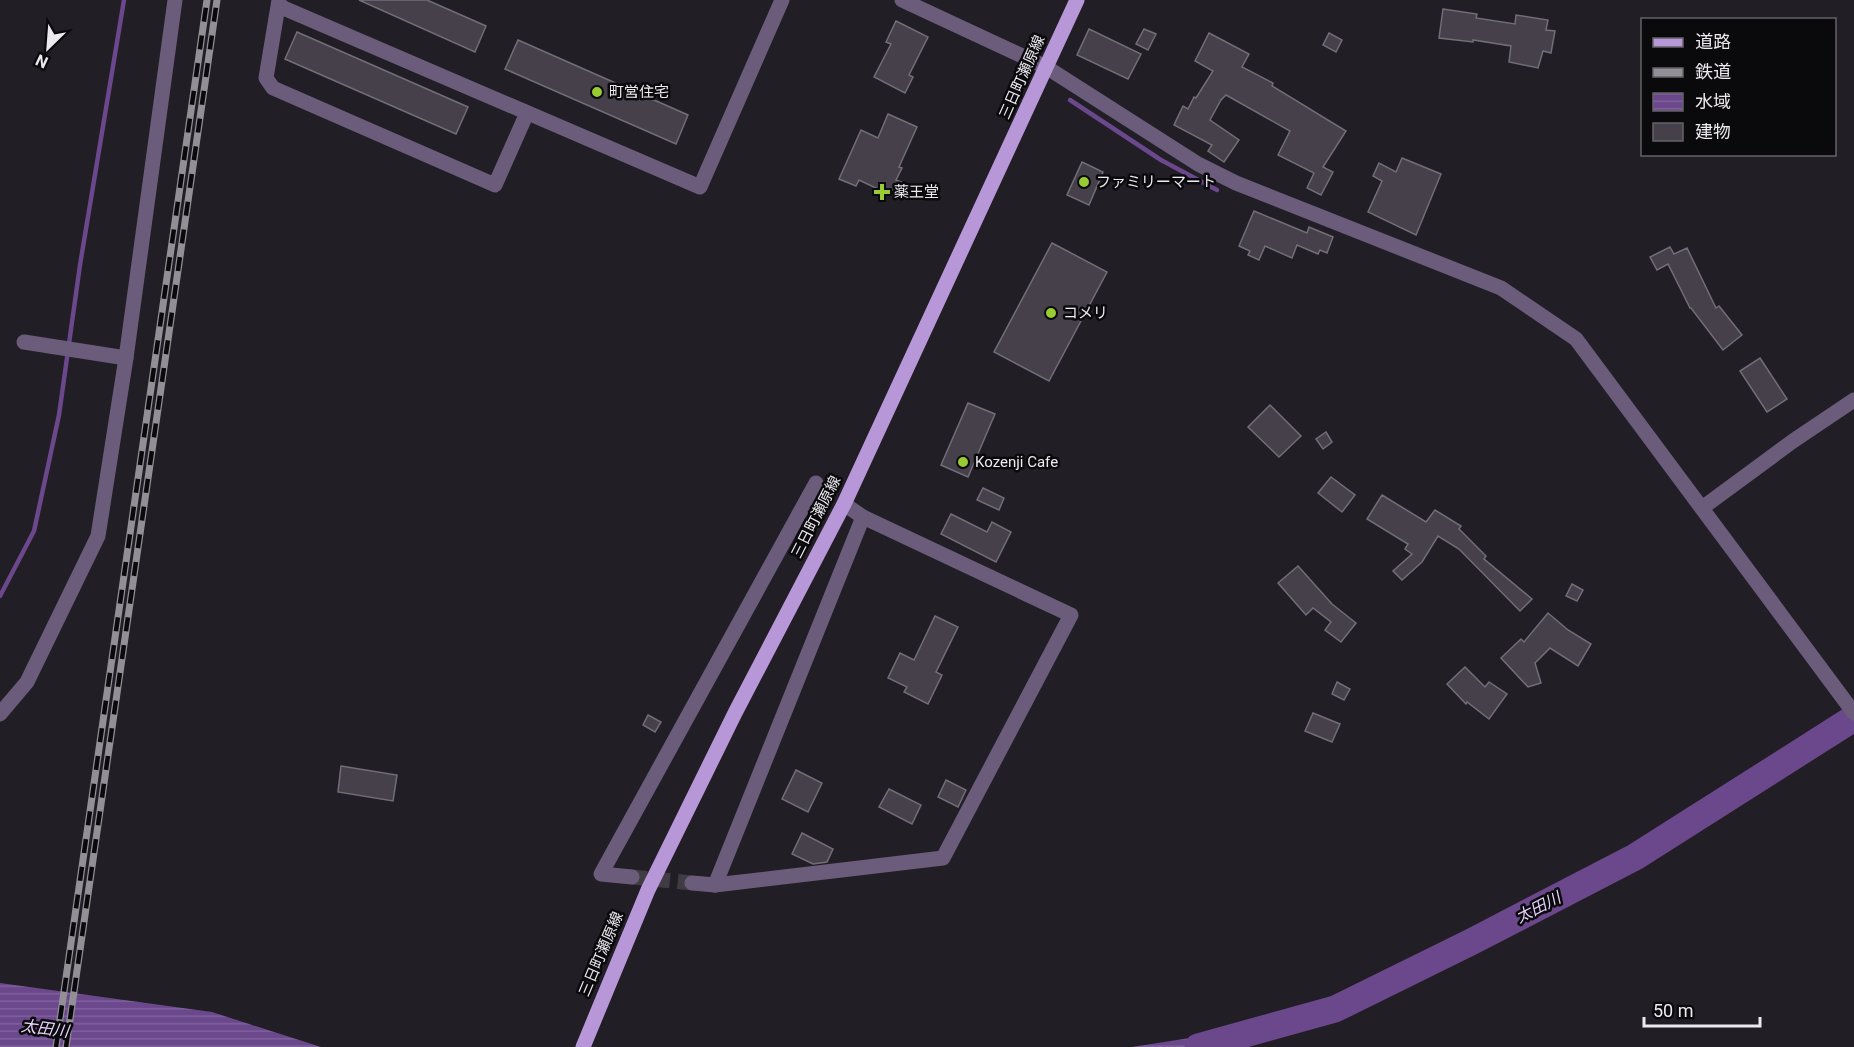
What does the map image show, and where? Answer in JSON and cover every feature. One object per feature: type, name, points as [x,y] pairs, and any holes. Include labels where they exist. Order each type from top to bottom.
[{"type":"main road","name":"三日町瀬原線","points":[[583,1047],[648,890],[735,713],[844,504],[1077,0]]},
{"type":"street","points":[[0,714],[27,682],[98,536],[121,357],[175,0]]},
{"type":"street","points":[[527,113],[495,185],[273,88],[266,78],[279,3],[700,187],[782,0]]},
{"type":"street","points":[[902,0],[1046,67],[1198,164],[1236,183],[1501,288],[1576,339],[1854,712]]},
{"type":"street","points":[[24,342],[121,357]]},
{"type":"street","points":[[1702,508],[1793,441],[1854,400]]},
{"type":"street","points":[[632,877],[601,874],[816,483]]},
{"type":"street","points":[[692,883],[715,885],[943,858],[1071,615],[863,517],[844,504]]},
{"type":"street","points":[[715,885],[863,517]]},
{"type":"water","points":[[0,983],[212,1012],[321,1047],[0,1047]]},
{"type":"water","points":[[1299,1021],[1224,1047],[1132,1047]]},
{"type":"building","points":[[359,0],[427,0],[486,26],[475,52]]},
{"type":"building","points":[[1443,9],[1477,14],[1476,18],[1515,24],[1516,15],[1548,20],[1546,30],[1555,31],[1551,53],[1543,51],[1538,68],[1509,62],[1511,46],[1439,38]]},
{"type":"building","points":[[896,21],[928,37],[909,75],[913,77],[905,93],[874,77],[891,44],[886,42]]},
{"type":"building","points":[[1089,29],[1141,54],[1128,79],[1077,55]]},
{"type":"building","points":[[1144,29],[1156,34],[1148,50],[1136,44]]},
{"type":"building","points":[[297,32],[468,107],[456,134],[285,59]]},
{"type":"building","points":[[1209,33],[1249,54],[1242,67],[1273,83],[1272,86],[1346,131],[1323,167],[1333,172],[1321,195],[1307,188],[1314,173],[1278,155],[1290,131],[1226,95],[1210,120],[1239,140],[1224,162],[1208,151],[1212,145],[1174,125],[1183,106],[1188,109],[1213,71],[1195,61]]},
{"type":"building","points":[[1329,33],[1342,40],[1336,52],[1323,45]]},
{"type":"building","name":"町営住宅","points":[[518,40],[688,115],[676,144],[505,69]]},
{"type":"building","points":[[888,114],[917,127],[899,167],[902,168],[896,180],[906,184],[899,199],[859,180],[856,186],[839,179],[861,130],[878,138]]},
{"type":"building","points":[[1402,158],[1441,174],[1416,235],[1368,212],[1382,181],[1373,176],[1379,163],[1396,172]]},
{"type":"building","points":[[1082,162],[1103,172],[1089,205],[1067,195]]},
{"type":"building","points":[[1254,211],[1307,233],[1309,227],[1333,237],[1327,253],[1320,250],[1318,254],[1297,245],[1292,258],[1265,246],[1259,260],[1248,255],[1250,251],[1239,246]]},
{"type":"building","points":[[1052,243],[1107,272],[1049,381],[994,352]]},
{"type":"building","points":[[1670,247],[1674,254],[1687,248],[1716,308],[1719,306],[1742,335],[1723,350],[1690,308],[1668,264],[1657,270],[1650,257]]},
{"type":"building","points":[[1760,358],[1787,399],[1767,412],[1740,371]]},
{"type":"building","points":[[968,403],[995,414],[968,477],[941,465]]},
{"type":"building","points":[[1270,405],[1301,436],[1279,457],[1248,427]]},
{"type":"building","points":[[1326,432],[1332,442],[1323,449],[1316,439]]},
{"type":"building","points":[[1331,477],[1355,495],[1342,512],[1318,493]]},
{"type":"building","points":[[983,488],[1004,498],[999,510],[977,500]]},
{"type":"building","points":[[1382,495],[1426,522],[1435,510],[1461,526],[1459,529],[1486,556],[1484,559],[1532,599],[1520,611],[1459,549],[1438,536],[1422,562],[1402,580],[1393,571],[1412,554],[1405,549],[1408,544],[1367,519]]},
{"type":"building","points":[[951,514],[987,532],[992,522],[1011,532],[996,562],[941,534]]},
{"type":"building","points":[[1298,566],[1332,604],[1356,623],[1341,642],[1325,630],[1331,622],[1313,608],[1306,615],[1278,583]]},
{"type":"building","points":[[1572,584],[1583,590],[1577,601],[1566,596]]},
{"type":"building","points":[[1548,613],[1568,630],[1591,644],[1578,666],[1550,648],[1535,663],[1541,683],[1528,687],[1501,658],[1521,639],[1524,642]]},
{"type":"building","points":[[935,616],[958,627],[936,672],[942,675],[928,704],[904,692],[907,687],[888,678],[900,653],[914,660]]},
{"type":"building","points":[[1465,667],[1485,687],[1489,682],[1507,694],[1489,719],[1467,702],[1466,704],[1447,684]]},
{"type":"building","points":[[1337,682],[1350,689],[1344,700],[1332,694]]},
{"type":"building","points":[[1313,713],[1340,724],[1332,742],[1305,731]]},
{"type":"building","points":[[648,715],[661,722],[655,732],[643,725]]},
{"type":"building","points":[[341,766],[397,775],[393,801],[338,792]]},
{"type":"building","points":[[796,770],[822,783],[808,812],[782,799]]},
{"type":"building","points":[[946,780],[966,790],[958,807],[938,797]]},
{"type":"building","points":[[889,789],[921,805],[912,824],[879,807]]},
{"type":"building","points":[[802,833],[833,849],[827,862],[813,864],[792,854]]},
{"type":"waterway","points":[[0,596],[34,531],[59,415],[80,265],[124,0]]},
{"type":"waterway","points":[[1070,100],[1161,160],[1217,190]]},
{"type":"waterway","name":"太田川","points":[[1198,1047],[1335,1009],[1471,942],[1635,857],[1854,718]]},
{"type":"tunnel","points":[[632,877],[692,883]]},
{"type":"railway","points":[[56,1047],[207,0]]},
{"type":"railway","points":[[66,1047],[217,0]]},
{"type":"place","name":"町営住宅","points":[[597,92]]},
{"type":"place","name":"ファミリーマート","points":[[1084,182]]},
{"type":"place","name":"薬王堂","points":[[882,192]]},
{"type":"place","name":"コメリ","points":[[1051,313]]},
{"type":"place","name":"Kozenji Cafe","points":[[963,462]]}]
